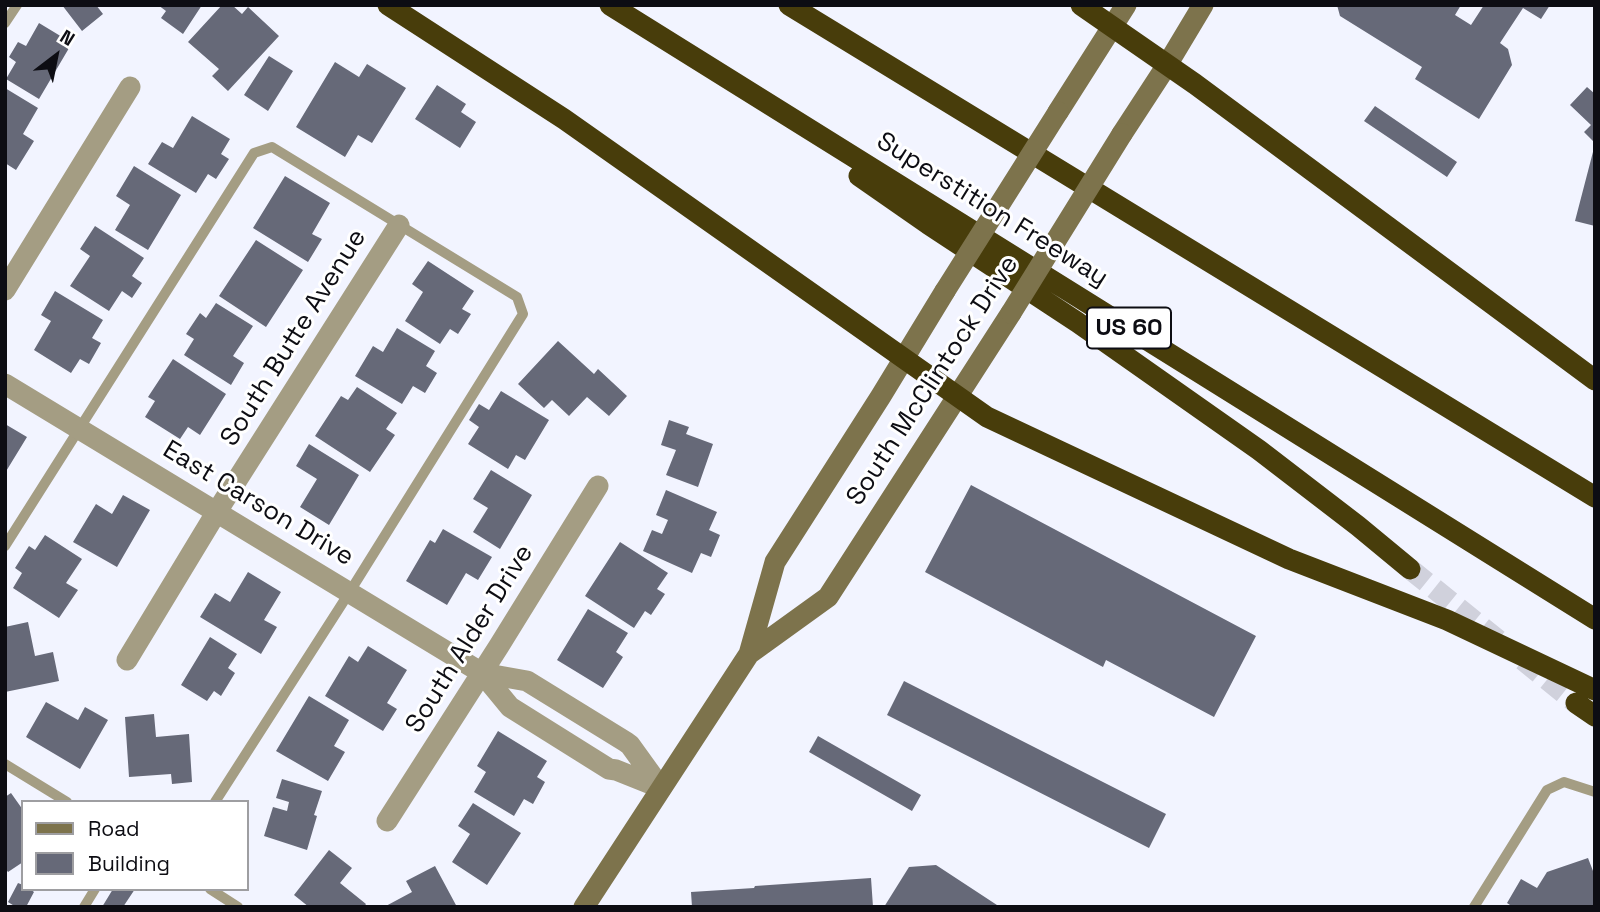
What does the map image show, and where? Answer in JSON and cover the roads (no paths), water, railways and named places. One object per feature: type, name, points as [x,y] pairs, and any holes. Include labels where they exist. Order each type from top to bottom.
[{"type":"highway","points":[[388,5],[564,119],[987,417],[1289,559],[1447,620],[1595,690]]},
{"type":"highway","name":"Superstition Freeway","points":[[610,5],[1595,619]]},
{"type":"highway","points":[[789,5],[1595,497]]},
{"type":"highway","points":[[1081,5],[1167,65],[1595,380]]},
{"type":"highway","points":[[663,38],[928,224],[1077,322],[1259,450],[1410,569]]},
{"type":"highway","points":[[1576,703],[1595,716]]},
{"type":"main road","name":"South McClintock Drive","points":[[584,907],[749,654],[775,562],[1126,5]]},
{"type":"main road","name":"South McClintock Drive","points":[[749,654],[828,597],[1003,326],[1203,5]]},
{"type":"street","points":[[5,290],[130,87]]},
{"type":"street","name":"South Butte Avenue","points":[[127,660],[216,513],[398,225]]},
{"type":"street","name":"East Carson Drive","points":[[5,384],[482,673],[510,707],[609,769],[662,788]]},
{"type":"street","name":"South Alder Drive","points":[[387,821],[598,486]]},
{"type":"street","name":"East Carson Drive","points":[[482,673],[527,681],[626,742],[662,788]]},
{"type":"lane","points":[[5,23],[17,5]]},
{"type":"lane","points":[[5,545],[254,153],[272,146],[517,297],[523,314],[216,800]]},
{"type":"lane","points":[[5,764],[64,800]]},
{"type":"lane","points":[[1474,907],[1547,790],[1564,782],[1595,792]]},
{"type":"lane","points":[[84,907],[94,891]]},
{"type":"lane","points":[[213,891],[238,907]]},
{"type":"tunnel","points":[[1410,569],[1498,640]]},
{"type":"tunnel","points":[[1523,660],[1576,703]]}]
